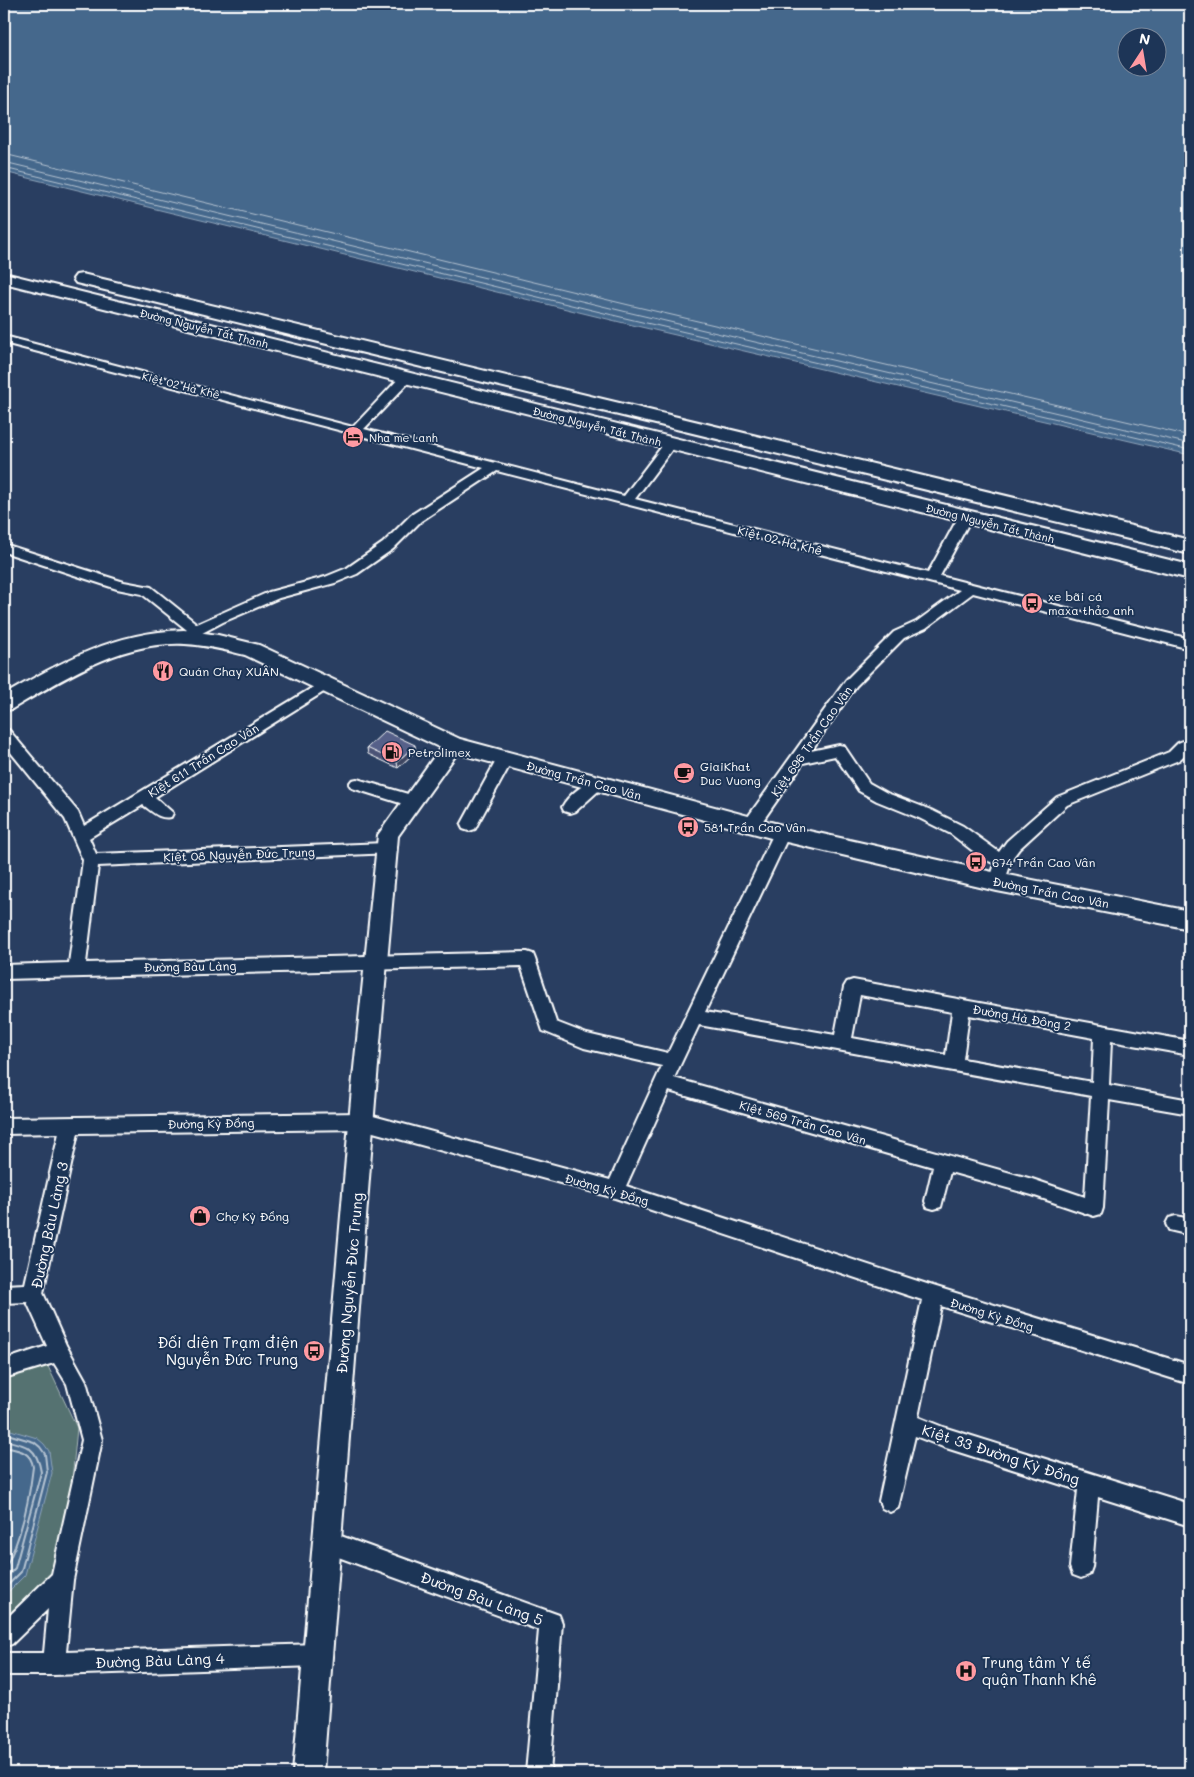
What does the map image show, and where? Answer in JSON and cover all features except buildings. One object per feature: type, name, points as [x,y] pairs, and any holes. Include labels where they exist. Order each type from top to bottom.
[{"type":"main road","points":[[4,261],[49,271]]},
{"type":"main road","name":"Đường Nguyễn Tất Thành","points":[[68,276],[591,401],[1190,548]]},
{"type":"main road","name":"Đường Nguyễn Tất Thành","points":[[4,278],[1190,572]]},
{"type":"main road","points":[[232,335],[249,319]]},
{"type":"main road","points":[[576,420],[591,401]]},
{"type":"main road","points":[[1082,546],[1090,523]]},
{"type":"main road","name":"Đường Trần Cao Vân","points":[[4,704],[96,654],[128,643],[190,634],[252,650],[454,745],[782,833],[1001,872],[1190,920]]},
{"type":"street","name":"Kiệt 02 Hà Khê","points":[[4,340],[1190,644]]},
{"type":"street","points":[[357,430],[406,378]]},
{"type":"street","points":[[627,501],[670,444]]},
{"type":"street","points":[[4,548],[122,586],[146,590],[190,634],[218,619],[274,595],[330,580],[352,571],[382,550],[416,518],[496,466]]},
{"type":"street","points":[[932,579],[965,517]]},
{"type":"street","name":"Kiệt 696 Trần Cao Vân","points":[[751,825],[846,689],[898,635],[920,625],[970,588]]},
{"type":"street","name":"Kiệt 611 Trần Cao Vân","points":[[82,835],[325,685]]},
{"type":"street","points":[[4,734],[72,816],[92,860],[77,970]]},
{"type":"street","points":[[1001,872],[1013,845],[1062,801],[1174,756],[1183,746],[1190,743]]},
{"type":"street","name":"Đường Nguyễn Đức Trung","points":[[308,1773],[386,849],[388,835],[454,745]]},
{"type":"street","points":[[797,759],[839,750],[864,787],[882,797],[957,830],[988,854],[1001,872]]},
{"type":"street","points":[[470,825],[505,759]]},
{"type":"street","points":[[357,784],[413,801]]},
{"type":"street","points":[[570,806],[586,791],[598,784]]},
{"type":"street","points":[[144,797],[165,813]]},
{"type":"street","points":[[615,1190],[673,1061],[782,833]]},
{"type":"street","name":"Kiệt 08 Nguyễn Đức Trung","points":[[92,860],[386,849]]},
{"type":"street","name":"Đường Bàu Làng","points":[[4,972],[527,959],[542,996],[549,1026],[584,1041],[673,1061]]},
{"type":"street","name":"Đường Hà Đông 2","points":[[842,1044],[853,987],[1190,1048]]},
{"type":"street","points":[[954,1064],[961,1006]]},
{"type":"street","points":[[695,1017],[1190,1107]]},
{"type":"street","points":[[1099,1091],[1103,1032]]},
{"type":"street","name":"Kiệt 569 Trần Cao Vân","points":[[664,1082],[1032,1187],[1094,1208],[1099,1091]]},
{"type":"street","name":"Đường Kỳ Đồng","points":[[4,1126],[362,1121],[615,1190],[933,1295],[1190,1374]]},
{"type":"street","name":"Đường Bàu Làng 3","points":[[54,1664],[62,1580],[92,1440],[76,1382],[59,1352],[33,1293],[70,1126]]},
{"type":"street","points":[[934,1201],[943,1162]]},
{"type":"street","points":[[4,1294],[33,1293]]},
{"type":"street","name":"Kiệt 33 Đường Kỳ Đồng","points":[[933,1295],[907,1423],[943,1437],[1190,1514]]},
{"type":"street","points":[[4,1369],[59,1352]]},
{"type":"street","points":[[890,1501],[907,1423]]},
{"type":"street","points":[[1080,1567],[1089,1483]]},
{"type":"street","name":"Đường Bàu Làng 5","points":[[327,1542],[551,1623],[538,1773]]},
{"type":"street","points":[[4,1636],[62,1580]]},
{"type":"street","name":"Đường Bàu Làng 4","points":[[4,1664],[317,1655]]},
{"type":"green space","points":[[45,1360],[77,1428],[65,1552],[48,1583],[4,1630],[4,1373]]},
{"type":"water","points":[[4,4],[1190,4],[1190,455],[624,323],[4,172]]},
{"type":"water","points":[[4,1428],[37,1438],[44,1444],[49,1451],[52,1473],[25,1575],[4,1596]]},
{"type":"place","name":"Nha me Lanh","points":[[353,437]]},
{"type":"place","name":"xe bãi cá maxa thảo anh","points":[[1032,603]]},
{"type":"place","name":"Quán Chay XUÂN","points":[[163,671]]},
{"type":"place","name":"Petrolimex","points":[[392,752]]},
{"type":"place","name":"GiaiKhat Duc Vuong","points":[[684,773]]},
{"type":"place","name":"581 Trần Cao Vân","points":[[688,827]]},
{"type":"place","name":"674 Trần Cao Vân","points":[[976,862]]},
{"type":"place","name":"Chợ Kỳ Đồng","points":[[200,1216]]},
{"type":"place","name":"Đối diện Trạm điện Nguyễn Đức Trung","points":[[314,1351]]},
{"type":"place","name":"Trung tâm Y tế quận Thanh Khê","points":[[966,1671]]}]
